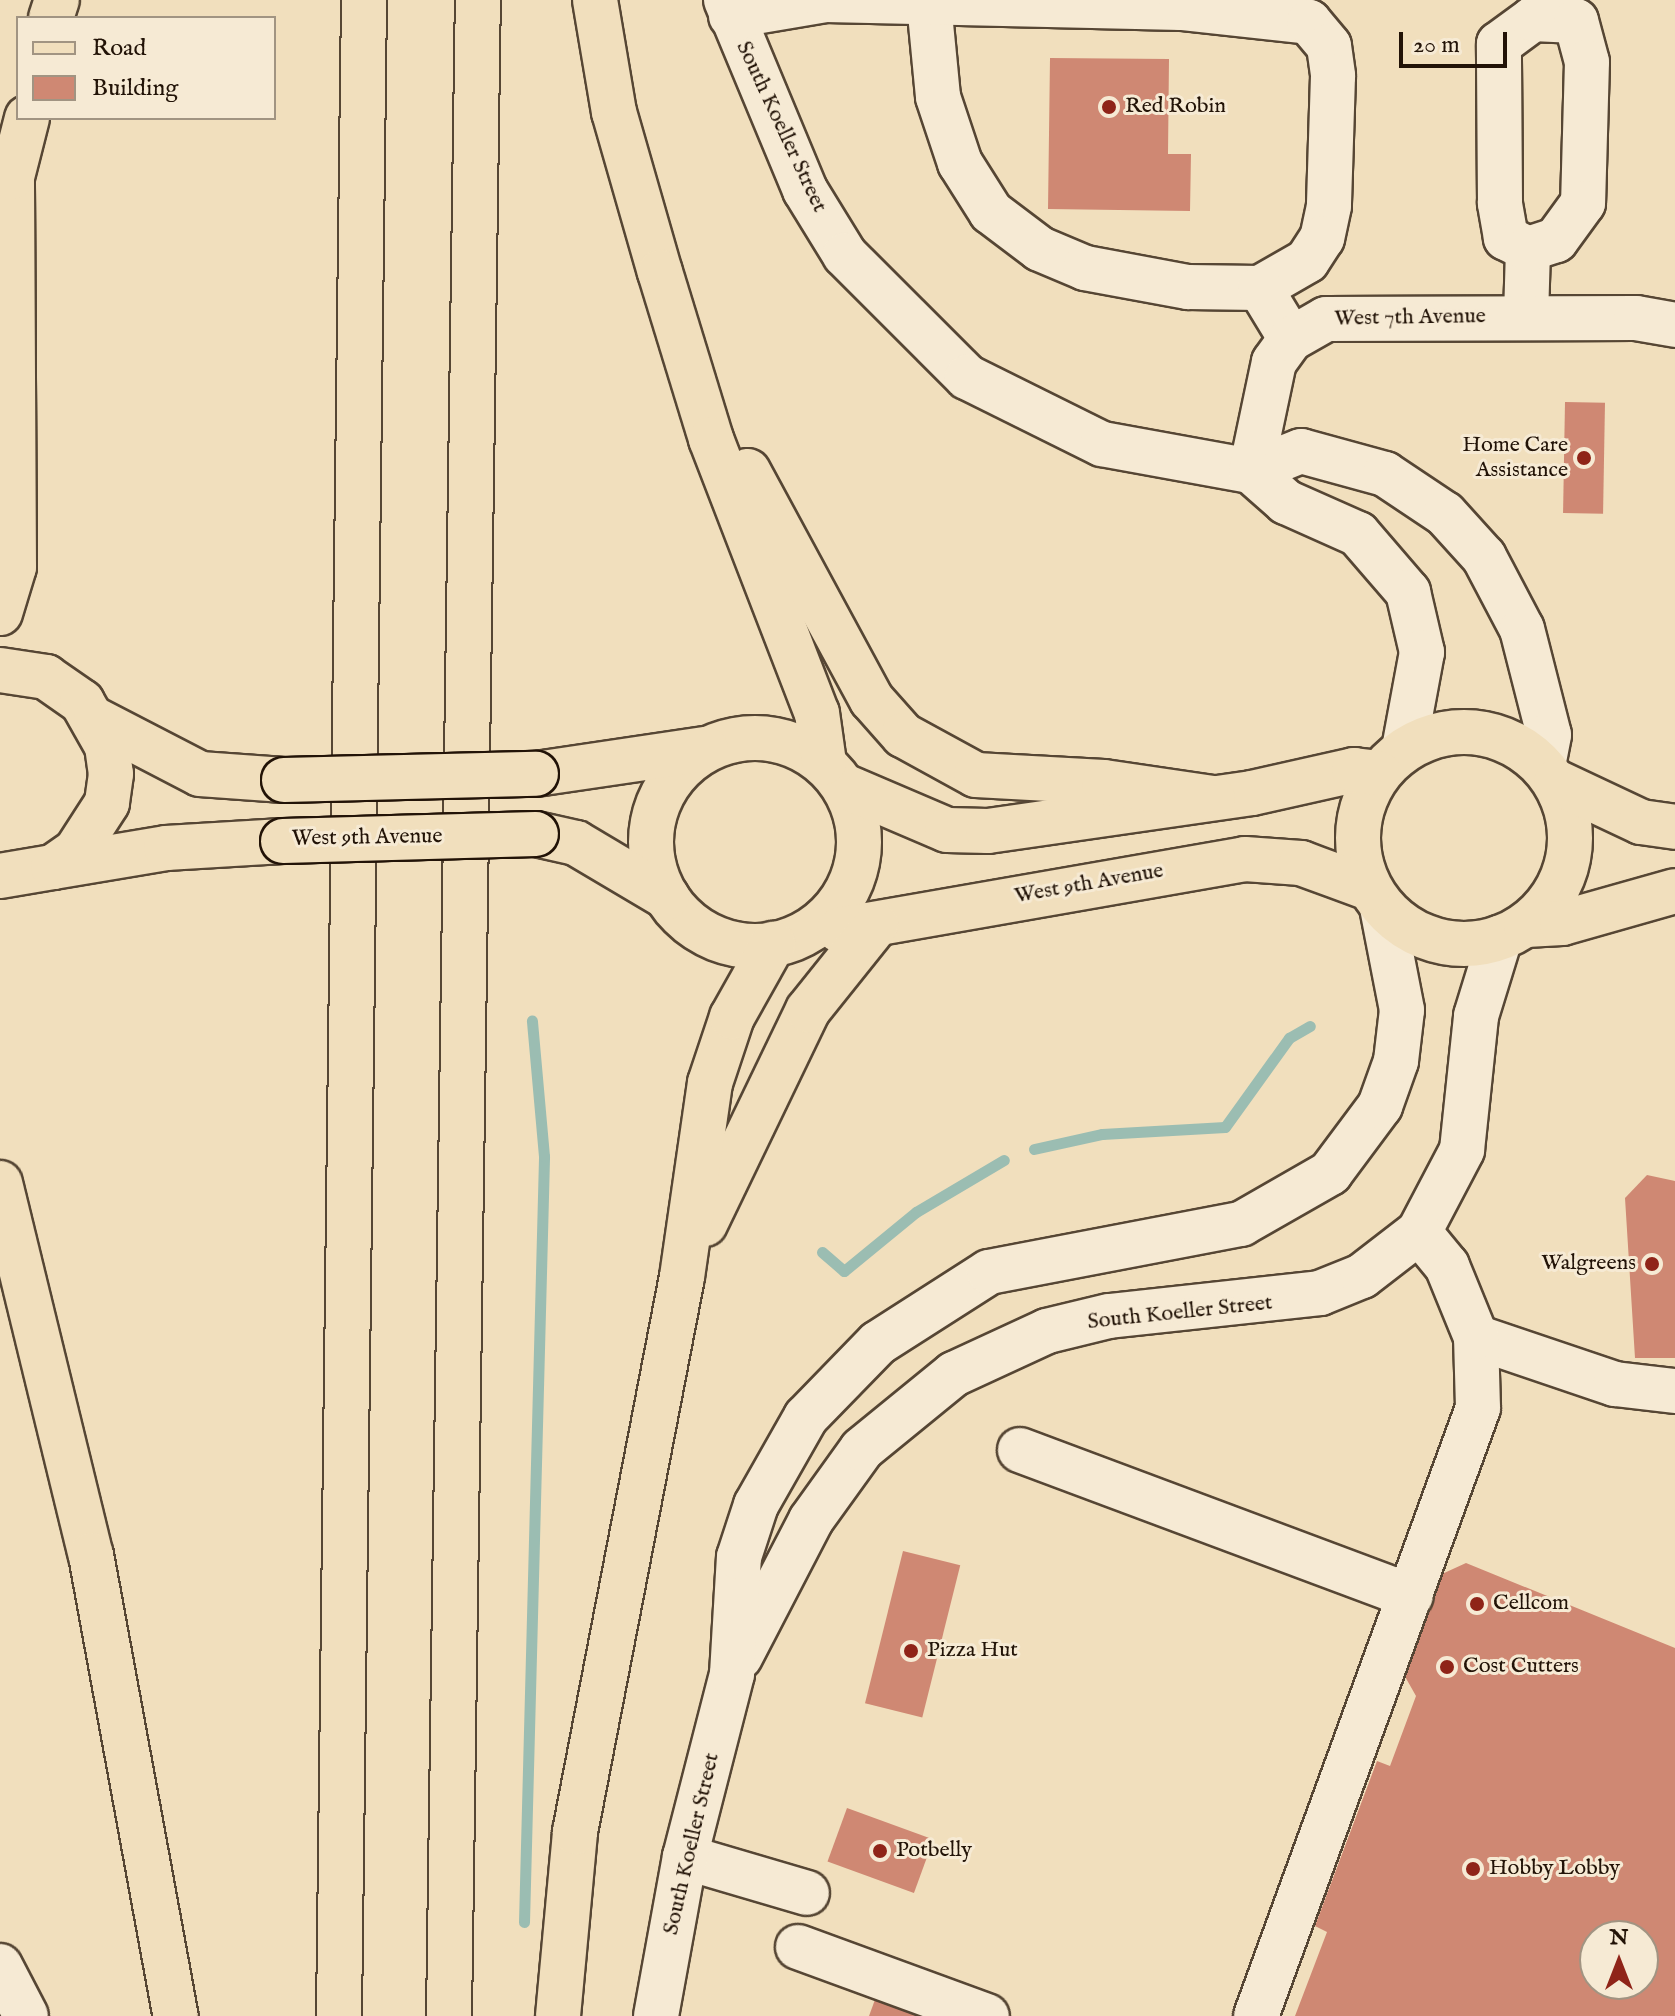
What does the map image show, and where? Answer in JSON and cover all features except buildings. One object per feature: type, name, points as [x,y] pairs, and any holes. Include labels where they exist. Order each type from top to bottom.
[{"type":"main road","points":[[339,2016],[364,0]]},
{"type":"main road","points":[[449,2016],[478,0]]},
{"type":"main road","points":[[558,2016],[575,1832],[682,1277],[710,1083],[732,1017],[789,939],[838,903],[860,851],[817,713],[711,439],[614,112],[595,0]]},
{"type":"main road","points":[[0,235],[26,120]]},
{"type":"main road","points":[[0,613],[14,567],[18,496],[12,177]]},
{"type":"main road","points":[[689,362],[872,700],[903,735],[976,775],[1104,782],[1213,798]]},
{"type":"main road","points":[[0,670],[56,682],[96,720],[200,774],[284,780],[536,774],[768,738],[947,830],[1060,823],[1213,798],[1392,761],[1439,733],[1477,731],[1513,742],[1549,773],[1641,822],[1675,827]]},
{"type":"main road","points":[[53,867],[76,851],[107,803],[107,746],[96,720]]},
{"type":"main road","points":[[709,748],[685,764],[655,813],[655,870],[667,897],[713,937],[789,939]]},
{"type":"main road","points":[[1392,761],[1357,829],[1376,898],[1436,941],[1562,923],[1675,891]]},
{"type":"main road","points":[[1513,932],[1554,897],[1569,860],[1570,819],[1549,773]]},
{"type":"main road","name":"West 9th Avenue","points":[[0,876],[166,848],[283,841],[536,834],[576,843],[667,897]]},
{"type":"main road","name":"West 9th Avenue","points":[[789,939],[1245,859],[1301,863],[1376,898]]},
{"type":"main road","points":[[682,1277],[788,1046],[821,990],[876,925]]},
{"type":"main road","points":[[0,1183],[91,1555],[176,2016]]},
{"type":"street","points":[[728,8],[826,0],[1181,8],[1309,22],[1329,46],[1333,76],[1329,206],[1322,238],[1307,261],[1260,288],[1188,287],[1085,268],[1040,249],[991,212],[960,163],[938,97],[929,3]]},
{"type":"street","name":"South Koeller Street","points":[[728,8],[805,190],[845,255],[926,343],[967,377],[1071,433],[1251,471],[1286,502],[1358,534],[1408,592],[1421,668],[1392,761]]},
{"type":"street","points":[[1533,19],[1576,21],[1587,62],[1583,203],[1556,240],[1528,249],[1506,238],[1500,203],[1499,44],[1533,19]]},
{"type":"street","points":[[1526,317],[1528,249]]},
{"type":"street","points":[[1251,471],[1274,362],[1291,339],[1260,288]]},
{"type":"street","name":"West 7th Avenue","points":[[1291,339],[1342,315],[1526,317],[1675,325]]},
{"type":"street","points":[[1251,471],[1301,451],[1325,456],[1385,474],[1445,514],[1484,557],[1522,629],[1549,735],[1549,773]]},
{"type":"street","name":"South Koeller Street","points":[[656,2016],[685,1857],[732,1674],[739,1557],[756,1505],[839,1375],[915,1314],[989,1272],[1241,1224],[1295,1199],[1347,1154],[1380,1106],[1396,1061],[1402,1010],[1376,898]]},
{"type":"street","name":"South Koeller Street","points":[[732,1674],[838,1480],[862,1449],[954,1374],[1047,1331],[1109,1316],[1320,1293],[1362,1276],[1419,1232],[1462,1150],[1476,1016],[1513,932]]},
{"type":"street","points":[[1256,2016],[1478,1408],[1476,1337],[1447,1266],[1419,1232]]},
{"type":"street","points":[[1476,1337],[1636,1389],[1675,1391]]},
{"type":"street","points":[[1020,1450],[1411,1596]]},
{"type":"street","points":[[685,1857],[807,1893]]},
{"type":"street","points":[[798,1947],[987,2016]]},
{"type":"street","points":[[0,1966],[26,2016]]},
{"type":"waterway","points":[[524,1922],[544,1156],[532,1021]]},
{"type":"waterway","points":[[1034,1149],[1102,1134],[1225,1127],[1289,1038],[1310,1026]]},
{"type":"waterway","points":[[822,1252],[844,1271],[916,1212],[1004,1160]]},
{"type":"place","name":"Red Robin","points":[[1109,107]]},
{"type":"place","name":"Home Care Assistance","points":[[1584,458]]},
{"type":"place","name":"Walgreens","points":[[1652,1264]]},
{"type":"place","name":"Cellcom","points":[[1477,1604]]},
{"type":"place","name":"Pizza Hut","points":[[911,1651]]},
{"type":"place","name":"Cost Cutters","points":[[1447,1667]]},
{"type":"place","name":"Potbelly","points":[[880,1851]]},
{"type":"place","name":"Hobby Lobby","points":[[1473,1869]]}]
